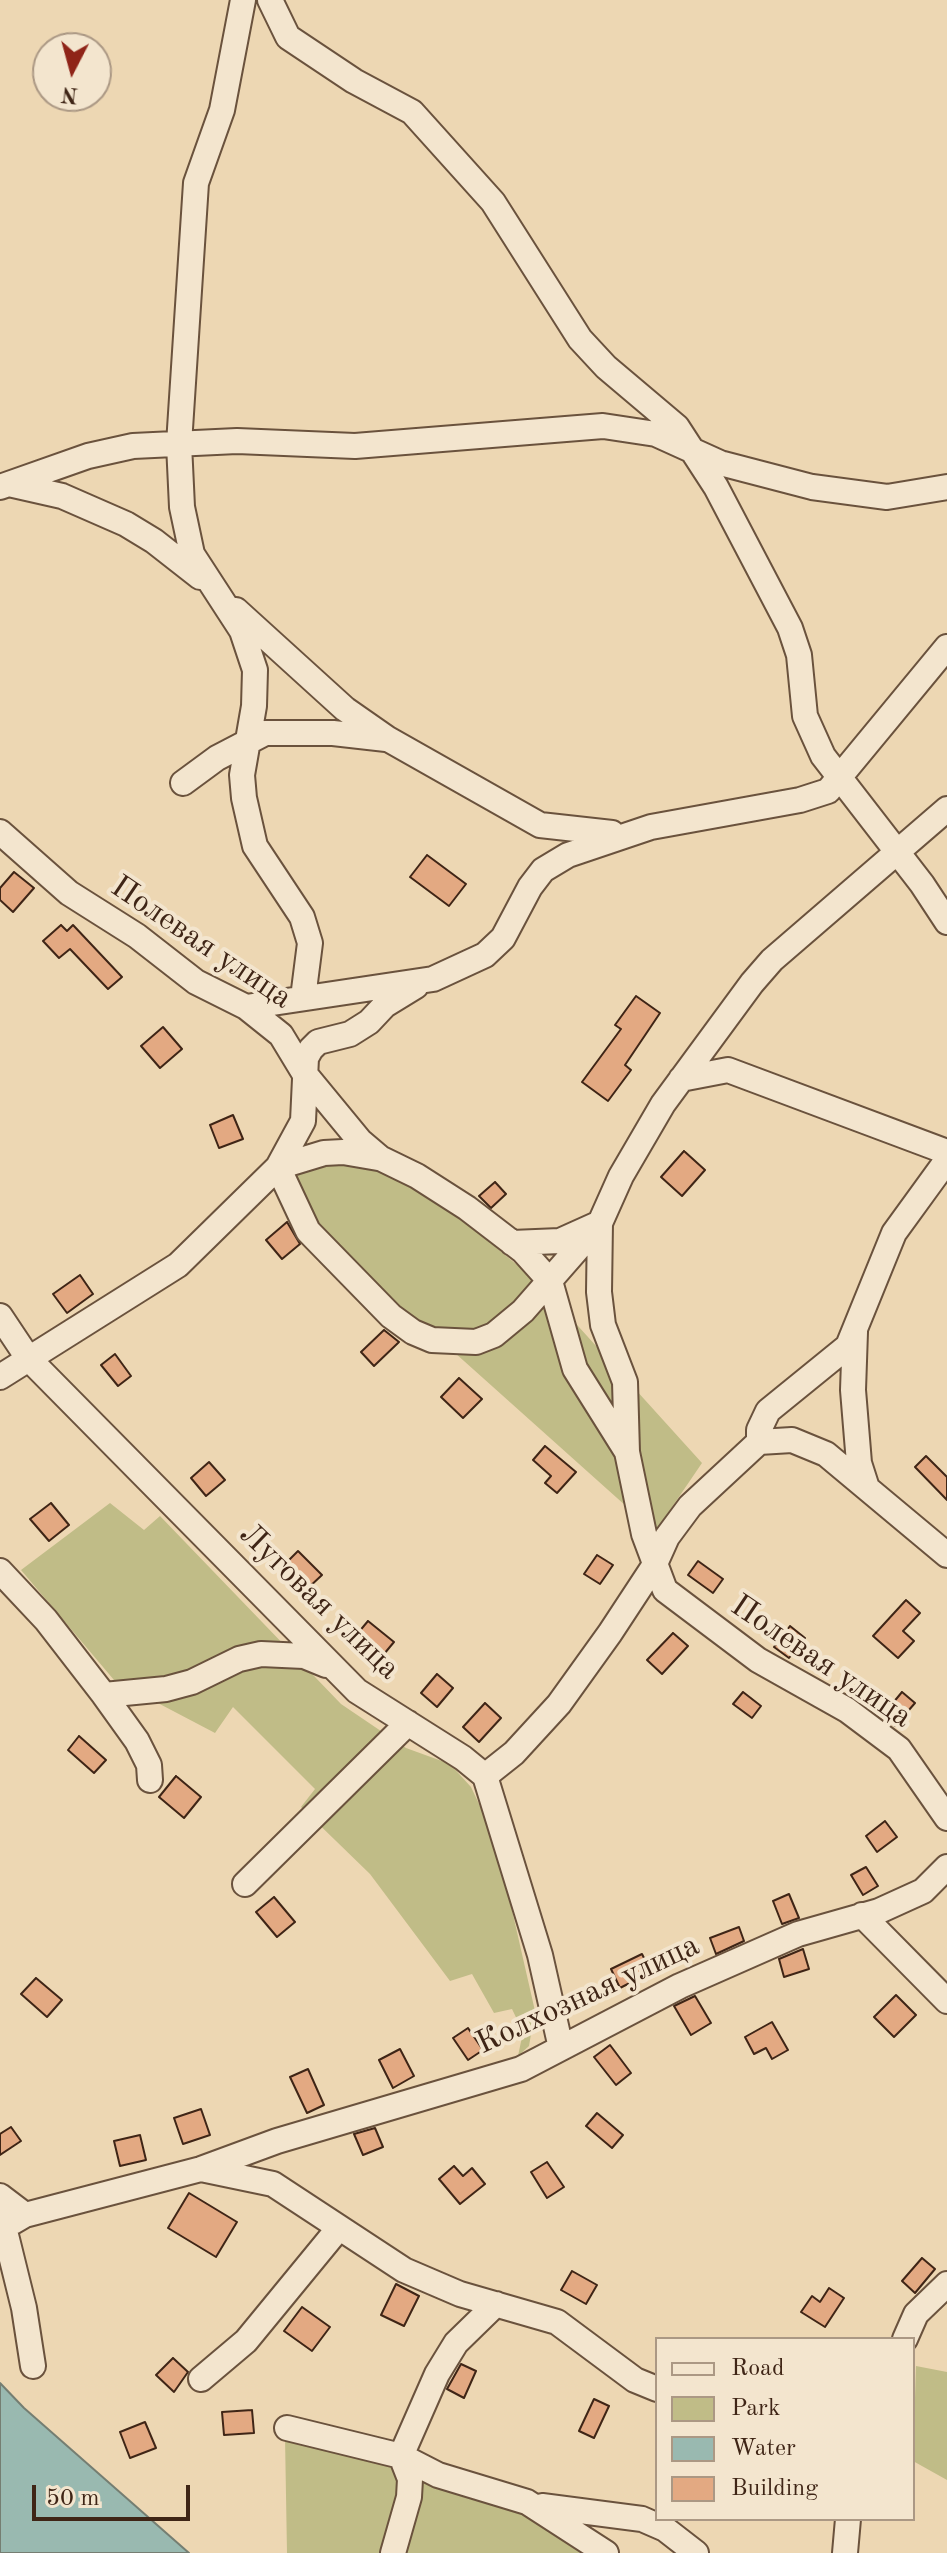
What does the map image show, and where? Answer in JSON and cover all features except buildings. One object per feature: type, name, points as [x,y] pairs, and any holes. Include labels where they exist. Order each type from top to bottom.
[{"type":"street","points":[[243,0],[222,110],[196,183],[179,444],[182,507],[192,554],[242,631],[255,670],[254,706],[242,775],[255,846],[302,917],[310,943],[303,998]]},
{"type":"street","points":[[270,0],[288,37],[354,81],[412,112],[493,202],[580,339],[606,367],[677,427],[716,487],[790,628],[799,655],[805,716],[823,756],[947,922]]},
{"type":"street","points":[[3,485],[88,456],[133,446],[237,441],[355,446],[603,426],[656,434],[755,474],[812,487],[887,497],[947,487]]},
{"type":"street","points":[[3,485],[62,496],[126,524],[184,562],[345,709],[388,739],[540,825],[602,834],[634,832],[800,800],[828,791],[841,780],[895,707],[947,647]]},
{"type":"street","points":[[183,783],[247,741],[265,733],[298,732],[388,739]]},
{"type":"street","points":[[278,1167],[308,1231],[362,1288],[413,1332],[432,1340],[476,1342],[506,1327],[600,1223],[621,1176],[681,1079],[772,960],[947,809]]},
{"type":"street","name":"Полевая улица","points":[[0,832],[69,893],[137,936],[196,982],[246,1007],[281,1035],[304,1073],[360,1141],[380,1158],[430,1184],[512,1243],[550,1281],[575,1369],[627,1452],[654,1566],[665,1590],[695,1617],[789,1680],[847,1710],[899,1749],[947,1818]]},
{"type":"street","points":[[0,1377],[178,1265],[278,1167],[303,1121],[306,1058],[318,1042],[350,1034],[369,1022],[400,993],[485,955],[503,938],[530,887],[543,870],[568,855],[634,832]]},
{"type":"street","points":[[246,1007],[433,979]]},
{"type":"street","points":[[681,1079],[728,1070],[947,1152]]},
{"type":"street","name":"Полевая улица","points":[[278,1167],[324,1153],[343,1152],[380,1158]]},
{"type":"street","points":[[759,1442],[759,1430],[768,1411],[848,1346],[877,1267],[908,1210],[947,1160]]},
{"type":"street","points":[[908,1210],[947,1191]]},
{"type":"street","points":[[512,1243],[560,1241],[600,1223]]},
{"type":"street","points":[[600,1223],[599,1292],[603,1325],[625,1382],[627,1452]]},
{"type":"street","name":"Луговая улица","points":[[0,1316],[28,1358],[357,1691],[485,1776]]},
{"type":"street","points":[[855,1330],[853,1390],[859,1463],[867,1488]]},
{"type":"street","points":[[561,2048],[540,1955],[485,1776],[514,1753],[559,1704],[654,1566],[667,1537],[690,1506],[759,1442],[792,1440],[826,1454],[947,1555]]},
{"type":"street","points":[[0,1571],[46,1620],[104,1695],[137,1741],[149,1765],[150,1780]]},
{"type":"street","points":[[104,1695],[166,1689],[192,1682],[239,1659],[261,1654],[304,1656],[336,1670]]},
{"type":"street","points":[[245,1884],[408,1723]]},
{"type":"street","name":"Колхозная улица","points":[[9,2220],[201,2169],[264,2145],[521,2069],[680,1986],[785,1939],[862,1915],[923,1891],[947,1867]]},
{"type":"street","points":[[862,1915],[947,2001]]},
{"type":"street","name":"Колхозная улица","points":[[201,2169],[273,2184],[404,2270],[496,2304],[557,2322],[635,2380],[655,2388]]},
{"type":"street","points":[[0,2196],[9,2220],[33,2366]]},
{"type":"street","points":[[201,2379],[246,2341],[338,2229]]},
{"type":"street","points":[[906,2337],[916,2314],[947,2284]]},
{"type":"street","points":[[393,2553],[409,2497],[410,2479],[401,2456],[437,2374],[456,2343],[484,2320],[496,2304]]},
{"type":"street","points":[[287,2428],[401,2456],[438,2475],[533,2505],[642,2519],[687,2542],[696,2553]]},
{"type":"street","points":[[533,2505],[606,2553]]},
{"type":"street","points":[[845,2553],[848,2521]]},
{"type":"green space","points":[[342,1161],[366,1164],[416,1188],[475,1230],[540,1284],[702,1463],[655,1532],[426,1327],[401,1312],[310,1223],[293,1180],[298,1168]]},
{"type":"green space","points":[[110,1503],[144,1530],[160,1516],[341,1704],[406,1748],[450,1764],[471,1787],[496,1840],[535,2011],[529,2046],[518,2056],[523,2032],[512,2009],[494,2013],[472,1974],[450,1981],[370,1874],[301,1807],[315,1789],[233,1707],[215,1733],[114,1680],[21,1570]]},
{"type":"green space","points":[[916,2366],[947,2372],[947,2480],[915,2462]]},
{"type":"green space","points":[[285,2437],[386,2463],[543,2515],[589,2553],[287,2553]]},
{"type":"water","points":[[0,2383],[24,2408],[189,2553],[0,2553]]}]
